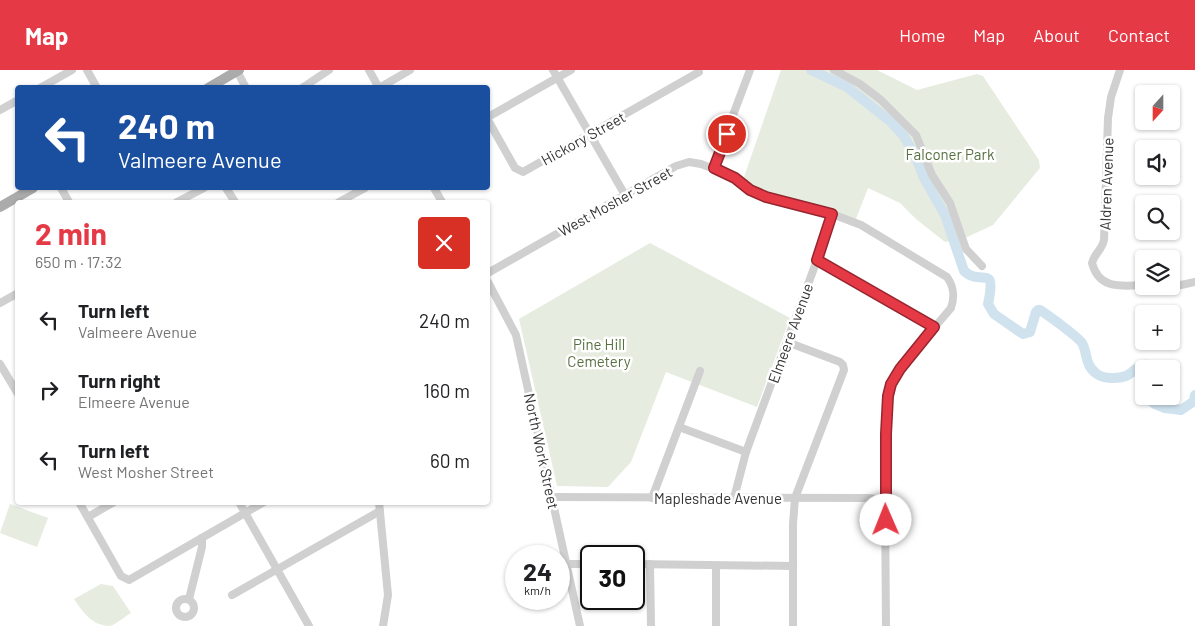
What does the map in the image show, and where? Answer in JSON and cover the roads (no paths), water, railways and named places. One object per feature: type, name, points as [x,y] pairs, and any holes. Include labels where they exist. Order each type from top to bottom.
[{"type":"main road","points":[[213,85],[238,70]]},
{"type":"main road","points":[[0,206],[28,190]]},
{"type":"street","points":[[45,85],[72,70]]},
{"type":"street","points":[[87,70],[95,85]]},
{"type":"street","points":[[238,70],[245,85]]},
{"type":"street","points":[[307,85],[330,70]]},
{"type":"street","points":[[369,70],[377,85]]},
{"type":"street","points":[[384,85],[410,70]]},
{"type":"street","points":[[553,70],[625,195]]},
{"type":"street","points":[[490,118],[571,70]]},
{"type":"street","points":[[714,168],[750,70]]},
{"type":"street","points":[[834,70],[845,74],[881,100],[916,135],[932,175],[950,203],[966,249],[982,266]]},
{"type":"street","name":"Aldren Avenue","points":[[1120,70],[1111,97],[1108,118],[1104,240],[1101,249],[1095,255],[1092,263],[1100,279],[1110,284],[1135,285]]},
{"type":"street","name":"Hickory Street","points":[[490,123],[515,168],[519,171],[526,170],[699,72]]},
{"type":"street","points":[[0,110],[15,102]]},
{"type":"street","name":"West Mosher Street","points":[[490,272],[683,163],[694,162],[714,168],[735,178],[750,190],[766,197],[832,214],[868,228],[942,273],[950,281],[954,293],[951,308],[934,327]]},
{"type":"street","points":[[181,200],[200,190]]},
{"type":"street","points":[[343,200],[361,190]]},
{"type":"street","name":"Elmeere Avenue","points":[[734,498],[746,452],[817,260],[832,214]]},
{"type":"street","points":[[817,260],[934,327],[900,369],[891,384],[888,406],[885,500],[886,626]]},
{"type":"street","points":[[1180,286],[1195,282]]},
{"type":"street","name":"North Work Street","points":[[490,290],[516,335],[562,545]]},
{"type":"street","points":[[0,303],[15,295]]},
{"type":"street","points":[[787,342],[840,362],[844,370],[795,498],[793,626]]},
{"type":"street","points":[[0,364],[15,387]]},
{"type":"street","points":[[652,498],[700,371]]},
{"type":"street","points":[[679,427],[746,452]]},
{"type":"street","name":"Mapleshade Avenue","points":[[551,497],[868,498],[885,500]]},
{"type":"street","points":[[81,505],[121,576],[129,580],[259,505]]},
{"type":"street","points":[[88,517],[109,505]]},
{"type":"street","points":[[240,505],[309,626]]},
{"type":"street","points":[[232,596],[379,507],[388,595],[383,626]]},
{"type":"street","points":[[189,599],[202,547],[202,538]]},
{"type":"street","points":[[645,564],[793,566]]},
{"type":"street","points":[[650,564],[651,626]]},
{"type":"street","points":[[716,566],[716,626]]},
{"type":"street","name":"North Work Street","points":[[570,582],[580,626]]},
{"type":"waterway","points":[[811,70],[847,87],[890,121],[903,135],[945,215],[964,271],[976,277],[989,279],[988,304],[994,314],[1023,334],[1030,332],[1036,312],[1040,310],[1082,343],[1090,367],[1097,374],[1111,378],[1123,377],[1135,370]]},
{"type":"waterway","points":[[1158,405],[1181,410],[1194,401],[1195,395]]},
{"type":"park label","name":"Falconer Park","points":[[950,154]]},
{"type":"park label","name":"Pine Hill Cemetery","points":[[599,352]]}]
